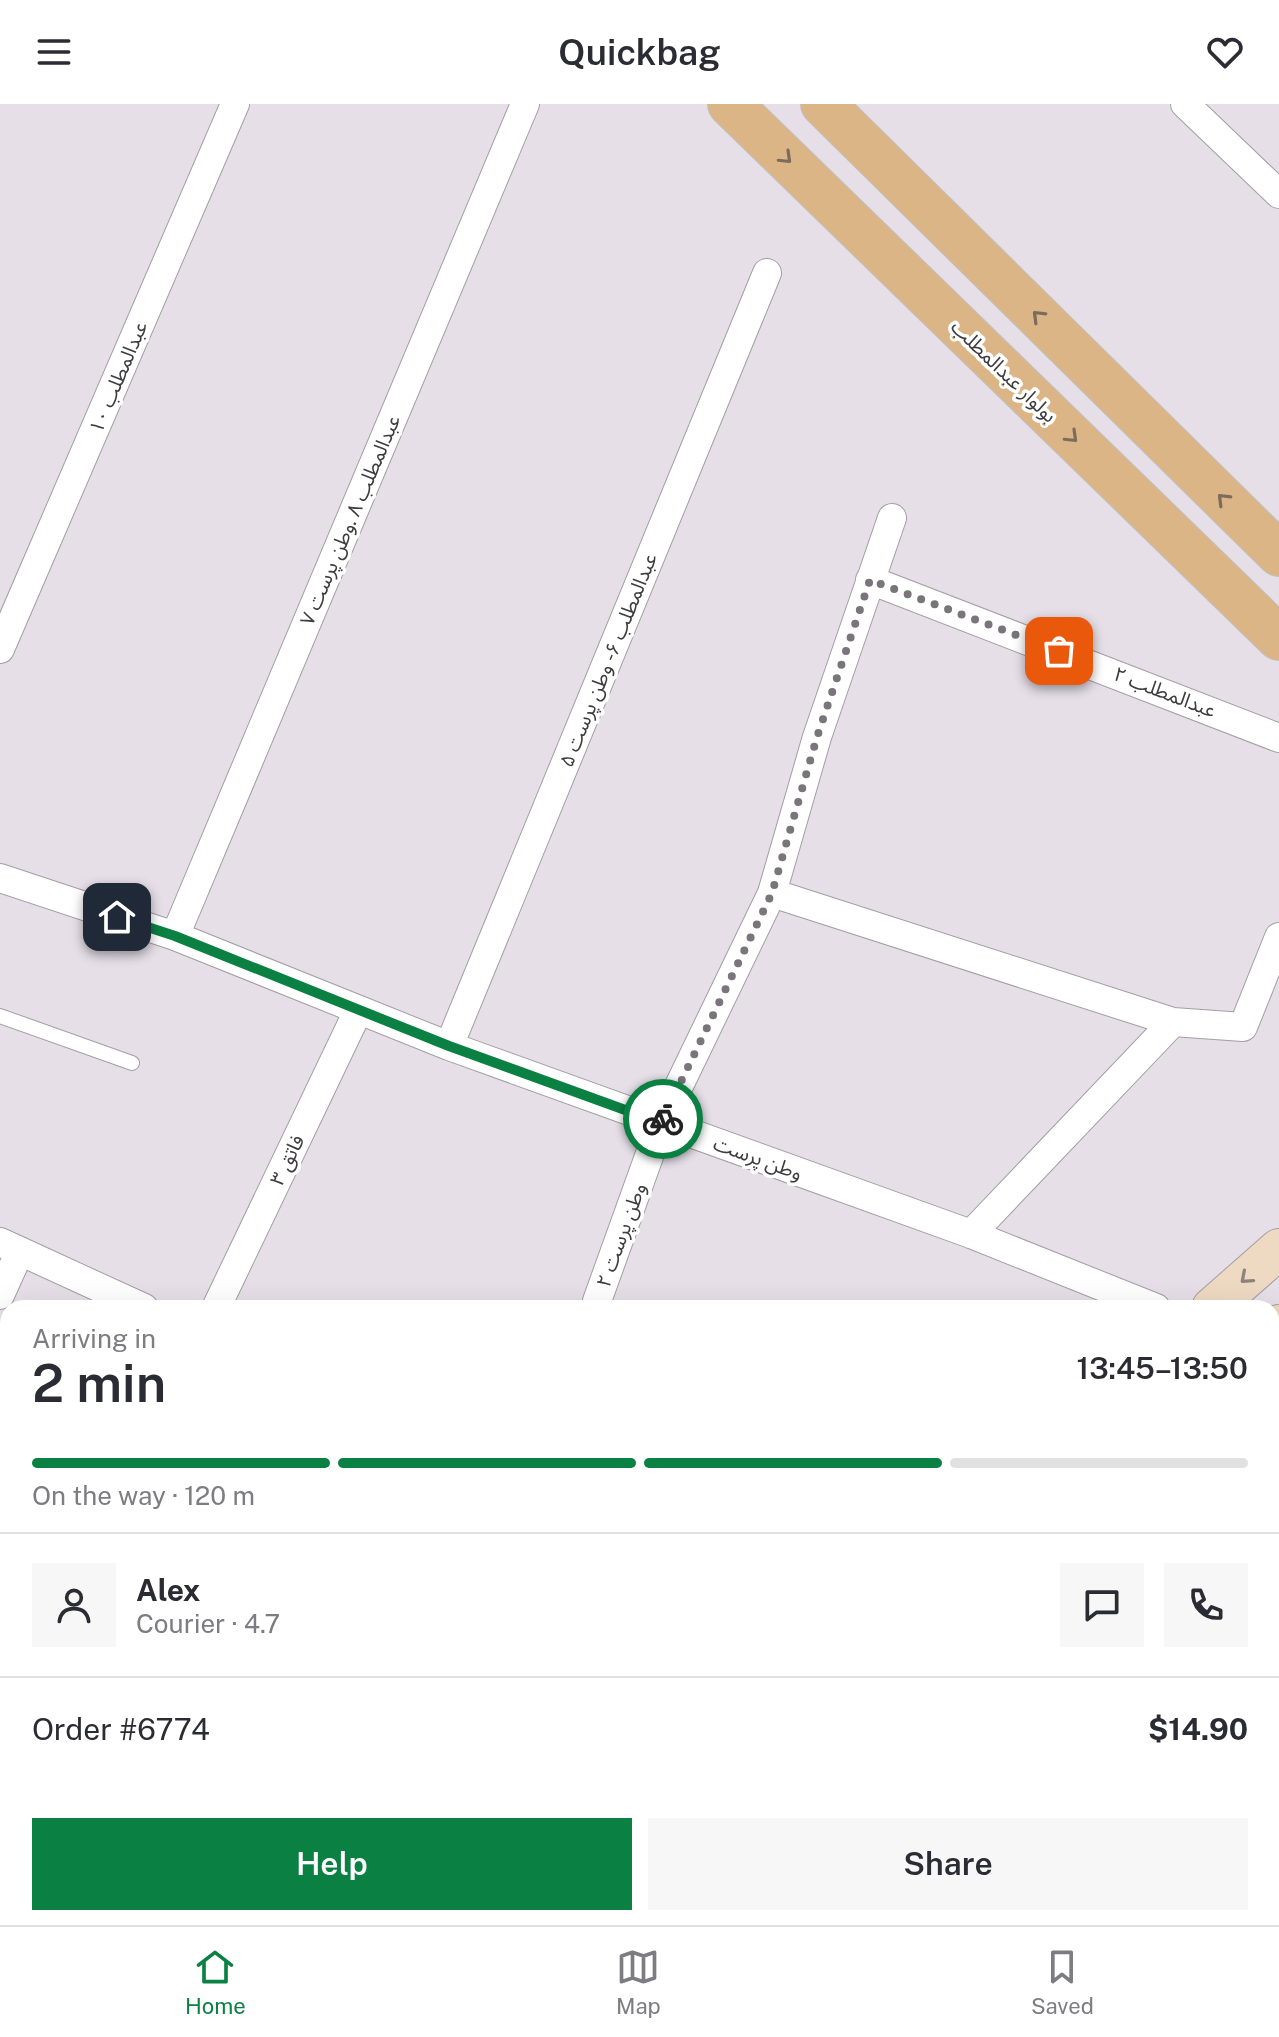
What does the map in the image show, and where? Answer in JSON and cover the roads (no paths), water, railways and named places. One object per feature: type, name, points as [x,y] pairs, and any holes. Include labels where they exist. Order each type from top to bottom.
[{"type":"main road","name":"بولوار عبدالمطلب","points":[[730,104],[1279,638]]},
{"type":"main road","points":[[823,104],[1279,554]]},
{"type":"main road","points":[[1221,1300],[1279,1249]]},
{"type":"street","name":"عبدالمطلب ۱۰","points":[[0,649],[235,104]]},
{"type":"street","name":"عبدالمطلب ۸ .وطن پرست ۷","points":[[175,936],[525,104]]},
{"type":"street","points":[[1185,104],[1279,194]]},
{"type":"street","name":"عبدالمطلب ۶ - وطن پرست ۵","points":[[449,1046],[767,273]]},
{"type":"street","name":"وطن پرست ۲","points":[[597,1300],[661,1123],[772,893],[817,737],[892,518]]},
{"type":"street","name":"عبدالمطلب ۲","points":[[870,580],[1279,738]]},
{"type":"street","name":"وطن پرست","points":[[0,878],[175,936],[449,1046],[971,1234],[1136,1300]]},
{"type":"street","points":[[772,893],[1173,1022],[1243,1027],[1279,937]]},
{"type":"street","name":"فاتق ۳","points":[[220,1300],[358,1011]]},
{"type":"street","points":[[971,1234],[1173,1022]]},
{"type":"street","points":[[0,1295],[10,1247],[126,1300]]},
{"type":"lane","points":[[0,1016],[132,1063]]}]
